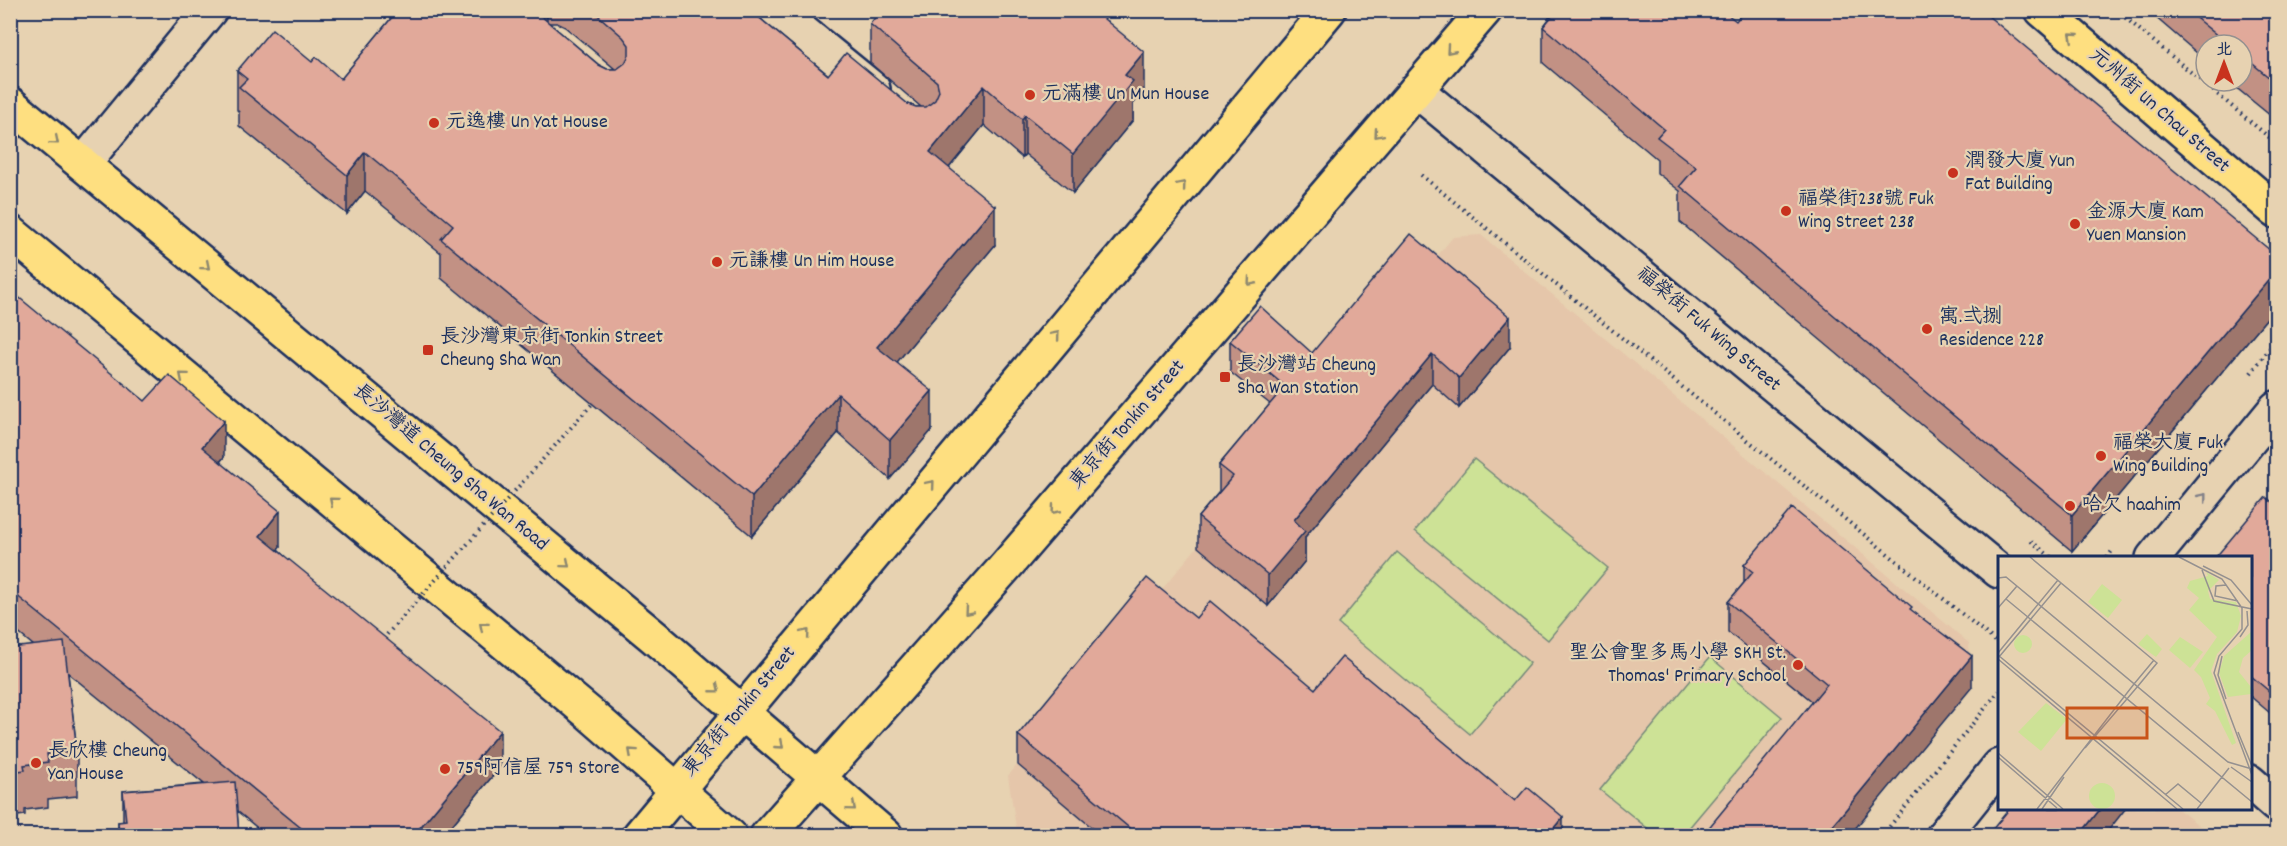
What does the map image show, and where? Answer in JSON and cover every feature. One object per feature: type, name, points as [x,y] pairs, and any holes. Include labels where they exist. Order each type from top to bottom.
[{"type":"main road","name":"東京街 Tonkin Street","points":[[639,836],[741,710],[1329,10]]},
{"type":"main road","name":"東京街 Tonkin Street","points":[[767,836],[1006,567],[1485,10]]},
{"type":"main road","name":"元州街 Un Chau Street","points":[[2042,10],[2277,211]]},
{"type":"main road","name":"長沙灣道 Cheung Sha Wan Road","points":[[10,104],[741,710],[886,836]]},
{"type":"main road","points":[[10,232],[590,714],[675,791],[730,836]]},
{"type":"street","points":[[776,10],[893,106]]},
{"type":"street","points":[[82,164],[212,12]]},
{"type":"street","name":"福榮街 Fuk Wing Street","points":[[1416,90],[1998,570]]},
{"type":"street","points":[[2154,556],[2277,408]]},
{"type":"street","points":[[1943,836],[1998,767]]},
{"type":"street","points":[[2251,783],[2277,805]]},
{"type":"path","points":[[2116,10],[2277,143]]},
{"type":"path","points":[[1421,175],[1998,643]]},
{"type":"path","points":[[382,640],[592,404]]},
{"type":"path","points":[[1882,836],[1998,692]]},
{"type":"shaded area","points":[[1481,235],[1969,643],[1972,687],[1849,835],[1025,835],[1016,827],[1008,776],[1453,237]]},
{"type":"shaded area","points":[[2033,810],[2179,810],[2211,835],[2013,836]]},
{"type":"green space","points":[[1474,459],[1608,568],[1548,640],[1415,531]]},
{"type":"green space","points":[[1397,552],[1530,663],[1470,734],[1338,624]]},
{"type":"green space","points":[[1710,657],[1782,717],[1683,835],[1656,835],[1600,790]]},
{"type":"building","points":[[398,10],[537,10],[541,16],[599,65],[607,69],[617,69],[625,63],[629,55],[629,45],[592,10],[750,10],[828,75],[846,53],[908,104],[916,107],[926,107],[935,100],[939,91],[937,82],[870,24],[881,10],[1102,10],[1107,15],[1104,19],[1144,52],[1125,75],[1133,81],[1073,154],[1025,115],[1022,119],[984,86],[930,152],[995,206],[877,347],[932,391],[890,440],[838,394],[752,497],[441,239],[453,225],[365,152],[347,175],[239,87],[247,79],[237,71],[272,29],[312,62],[316,57],[341,79]]},
{"type":"building","points":[[1551,10],[1722,10],[1736,21],[1745,10],[1981,10],[2277,256],[2277,270],[2072,515],[1680,186],[1696,167],[1657,137],[1664,129],[1543,27],[1553,15],[1549,13]]},
{"type":"building","points":[[2191,10],[2277,10],[2277,84],[2254,65],[2254,33],[2214,33],[2197,19],[2199,17]]},
{"type":"building","points":[[1411,234],[1510,317],[1459,378],[1432,354],[1294,520],[1305,531],[1268,575],[1198,517],[1233,476],[1219,465],[1285,386],[1230,341],[1260,306],[1312,353]]},
{"type":"building","points":[[16,295],[145,401],[169,375],[224,421],[202,447],[280,511],[260,536],[500,731],[413,836],[311,836],[10,590],[10,302]]},
{"type":"building","points":[[2266,497],[2277,506],[2277,698],[2251,676],[2251,556],[2217,556]]},
{"type":"building","points":[[1792,508],[1912,607],[1910,609],[1972,656],[1824,836],[1702,836],[1827,684],[1728,602],[1753,572],[1744,565]]},
{"type":"building","points":[[1147,578],[1196,618],[1210,601],[1315,689],[1342,657],[1515,801],[1527,787],[1563,817],[1547,836],[1139,836],[1018,735]]},
{"type":"building","points":[[64,642],[77,751],[47,754],[48,762],[24,765],[25,770],[10,772],[10,648]]},
{"type":"building","points":[[235,782],[239,836],[119,836],[118,822],[126,821],[123,791]]},
{"type":"building","points":[[2008,810],[2099,810],[2079,836],[1987,836]]},
{"type":"place","name":"元滿樓 Un Mun House","points":[[1030,95]]},
{"type":"place","name":"元逸樓 Un Yat House","points":[[434,123]]},
{"type":"place","name":"潤發大廈 Yun Fat Building","points":[[1953,173]]},
{"type":"place","name":"福榮街238號 Fuk Wing Street 238","points":[[1786,211]]},
{"type":"place","name":"金源大廈 Kam Yuen Mansion","points":[[2075,224]]},
{"type":"place","name":"元謙樓 Un Him House","points":[[717,262]]},
{"type":"place","name":"寓.弍捌 Residence 228","points":[[1927,329]]},
{"type":"place","name":"長沙灣東京街 Tonkin Street Cheung Sha Wan","points":[[428,350]]},
{"type":"place","name":"長沙灣站 Cheung Sha Wan Station","points":[[1225,377]]},
{"type":"place","name":"福榮大廈 Fuk Wing Building","points":[[2101,456]]},
{"type":"place","name":"哈欠 haahim","points":[[2070,506]]},
{"type":"place","name":"聖公會聖多馬小學 SKH St. Thomas' Primary School","points":[[1798,665]]},
{"type":"place","name":"長欣樓 Cheung Yan House","points":[[36,763]]},
{"type":"place","name":"759阿信屋 759 Store","points":[[445,769]]}]
